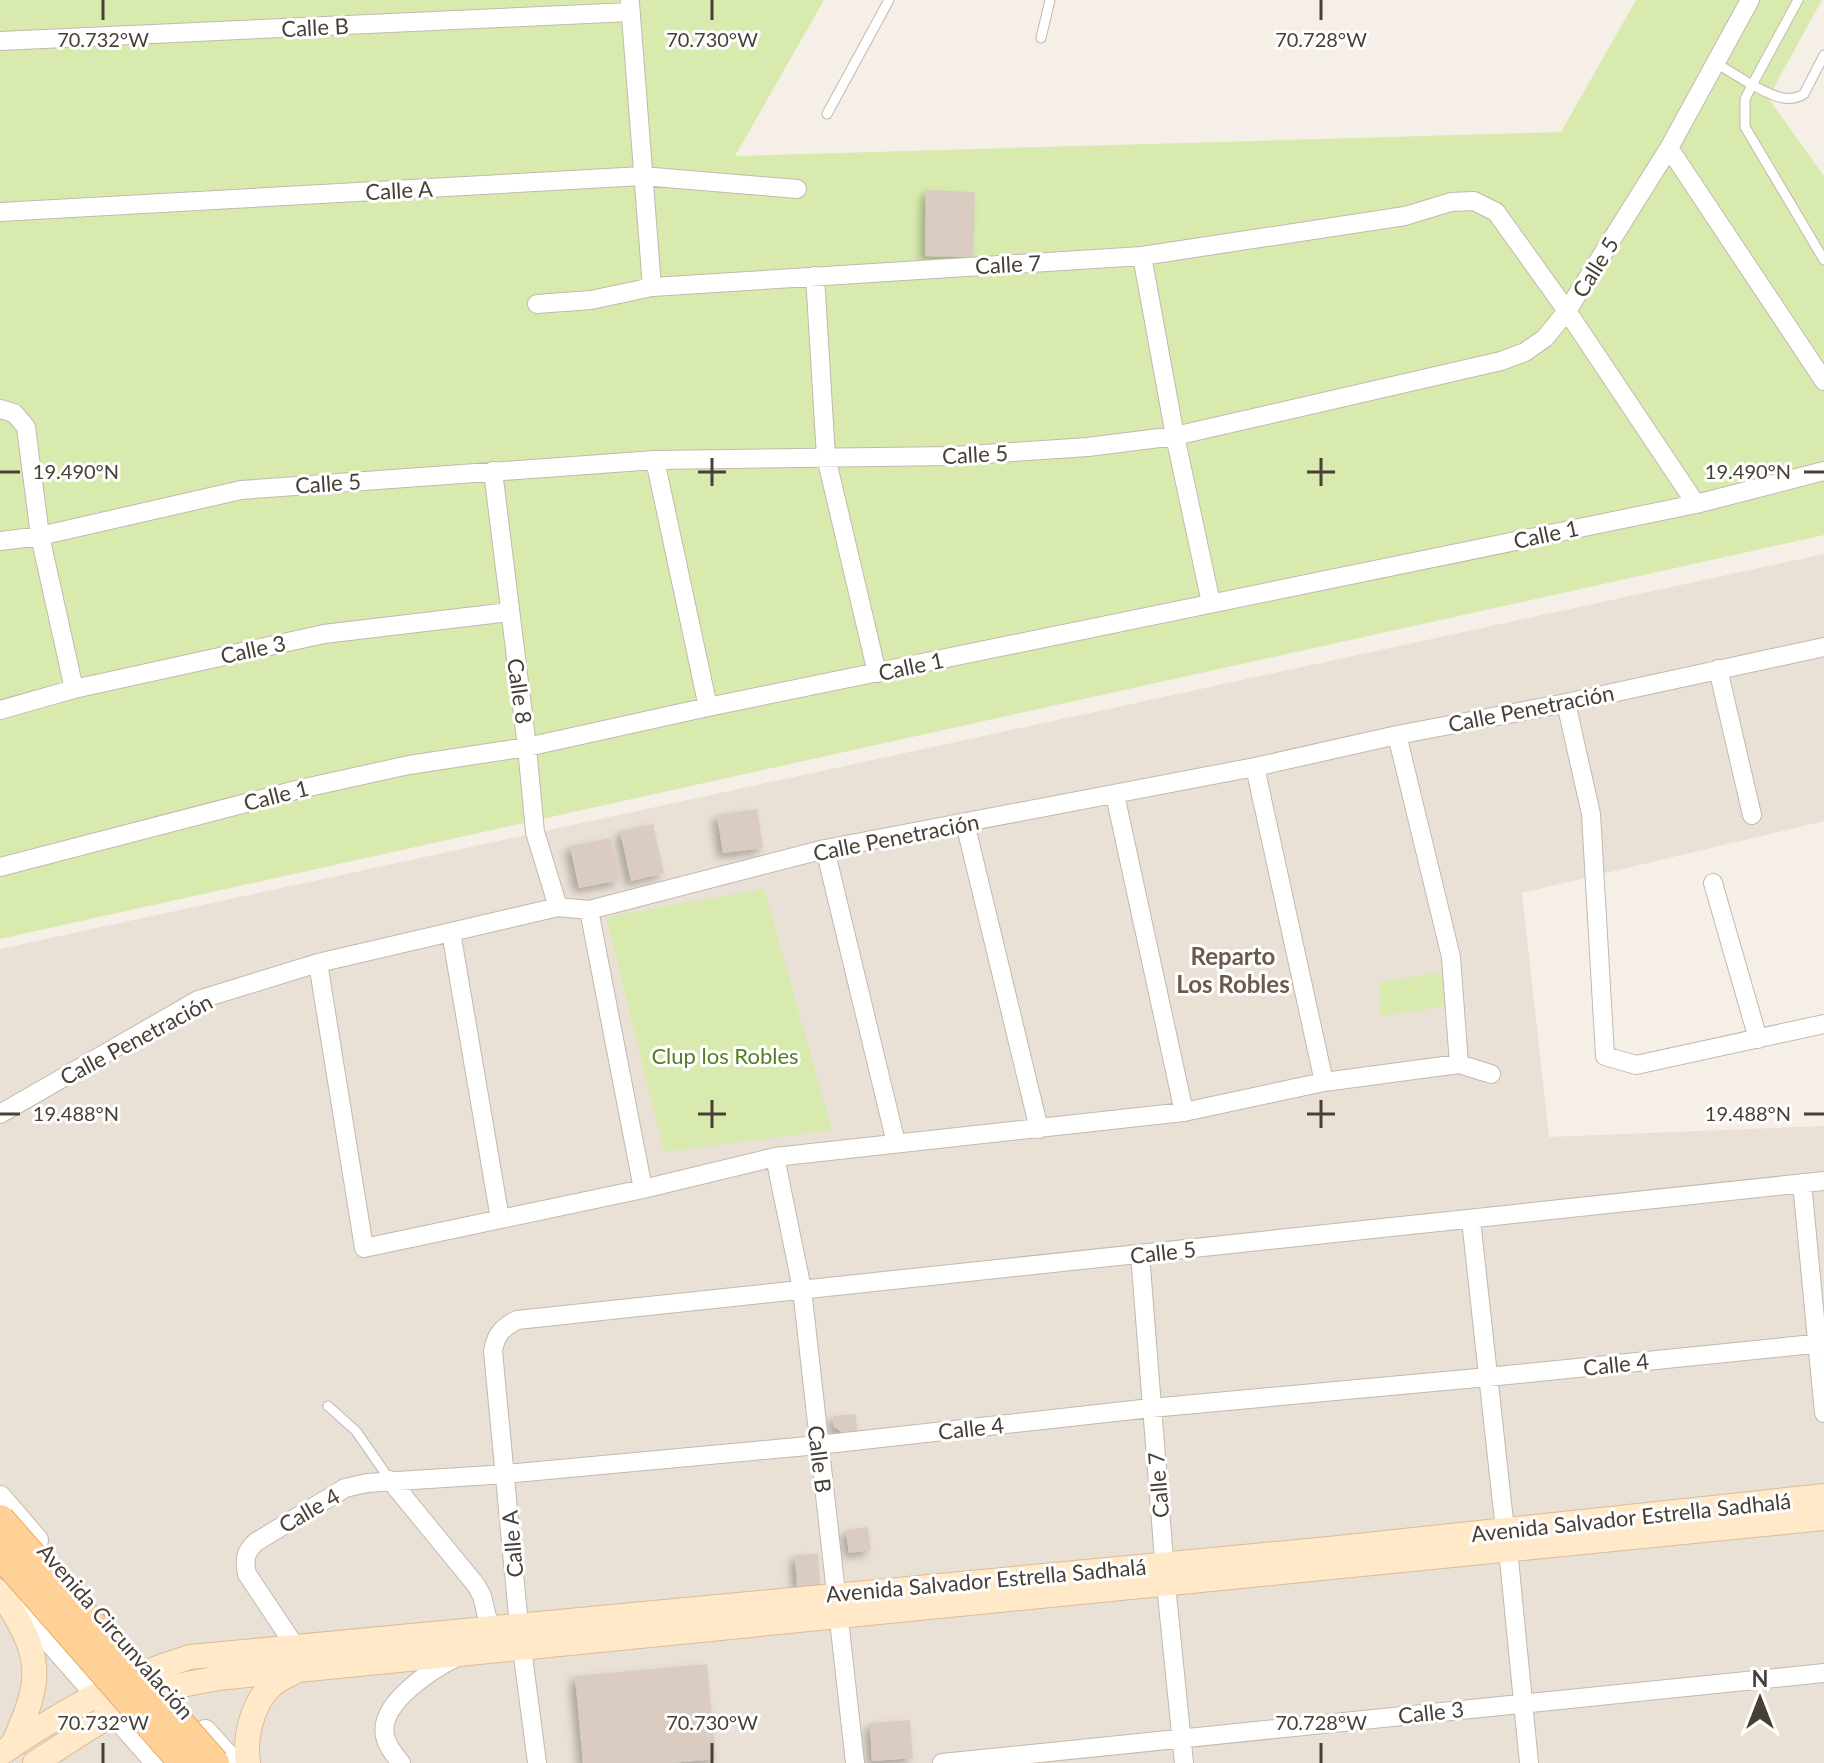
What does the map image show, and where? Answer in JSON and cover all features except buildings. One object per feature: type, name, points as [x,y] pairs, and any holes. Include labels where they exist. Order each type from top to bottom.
[{"type":"main road","name":"Avenida Salvador Estrella Sadhalá","points":[[6,1750],[96,1694],[149,1669],[190,1657],[464,1654],[520,1637],[1506,1539],[1824,1496]]},
{"type":"main road","name":"Avenida Salvador Estrella Sadhalá","points":[[1506,1539],[1824,1518]]},
{"type":"main road","name":"Avenida Circunvalación","points":[[0,1519],[215,1763]]},
{"type":"main road","name":"Avenida Circunvalación","points":[[0,1554],[183,1763]]},
{"type":"main road","points":[[0,1591],[30,1644],[35,1666],[34,1691],[6,1750]]},
{"type":"main road","name":"Avenida Salvador Estrella Sadhalá","points":[[35,1763],[113,1714],[166,1689],[296,1658],[490,1629],[520,1637]]},
{"type":"main road","points":[[248,1763],[246,1754],[251,1721],[260,1701],[296,1658]]},
{"type":"street","name":"Calle 5","points":[[0,541],[40,536],[241,490],[655,460],[953,456],[1088,447],[1175,436],[1501,361],[1525,352],[1545,338],[1567,311],[1669,148],[1750,0]]},
{"type":"street","name":"Calle B","points":[[0,41],[630,6]]},
{"type":"street","points":[[630,6],[652,287]]},
{"type":"street","points":[[1669,148],[1824,381]]},
{"type":"street","name":"Calle A","points":[[0,212],[642,176],[797,189]]},
{"type":"street","name":"Calle 7","points":[[537,304],[591,300],[652,287],[1142,256],[1405,216],[1451,202],[1474,201],[1496,212],[1567,311]]},
{"type":"street","points":[[1142,256],[1175,436],[1211,603]]},
{"type":"street","points":[[815,276],[826,457],[877,673]]},
{"type":"street","points":[[1567,311],[1696,504]]},
{"type":"street","points":[[7,411],[26,427],[40,536],[74,689]]},
{"type":"street","points":[[655,460],[708,707]]},
{"type":"street","name":"Calle 8","points":[[493,471],[535,832],[558,907]]},
{"type":"street","name":"Calle 1","points":[[0,867],[300,789],[409,765],[527,747],[1696,504],[1824,471]]},
{"type":"street","name":"Calle 3","points":[[0,710],[74,689],[324,634],[509,612]]},
{"type":"street","name":"Calle Penetración","points":[[0,1114],[198,1000],[318,963],[558,907],[589,910],[825,849],[1255,767],[1824,647]]},
{"type":"street","points":[[1718,669],[1752,815]]},
{"type":"street","points":[[1566,703],[1591,814],[1605,1056],[1636,1065],[1824,1024]]},
{"type":"street","points":[[1397,735],[1451,957],[1459,1064]]},
{"type":"street","points":[[1255,767],[1324,1082]]},
{"type":"street","points":[[1115,795],[1184,1112]]},
{"type":"street","points":[[965,823],[1039,1129]]},
{"type":"street","points":[[825,849],[896,1143]]},
{"type":"street","points":[[1713,883],[1758,1039]]},
{"type":"street","points":[[589,910],[643,1189]]},
{"type":"street","points":[[451,932],[500,1219]]},
{"type":"street","points":[[318,963],[364,1248],[643,1189],[775,1157],[1184,1112],[1324,1082],[1459,1064],[1491,1074]]},
{"type":"street","name":"Calle B","points":[[775,1157],[802,1289],[855,1763]]},
{"type":"street","name":"Calle 5","points":[[503,1327],[517,1320],[535,1317],[1824,1181]]},
{"type":"street","points":[[1802,1183],[1821,1343],[1824,1413]]},
{"type":"street","points":[[1471,1220],[1529,1763]]},
{"type":"street","name":"Calle 7","points":[[1140,1254],[1184,1763]]},
{"type":"street","name":"Calle A","points":[[503,1327],[495,1338],[493,1351],[520,1637],[537,1763]]},
{"type":"street","name":"Calle 4","points":[[296,1658],[247,1574],[244,1562],[246,1551],[345,1488],[390,1480],[506,1474],[818,1445],[1151,1408],[1821,1343]]},
{"type":"street","points":[[390,1480],[476,1585],[490,1629]]},
{"type":"street","name":"Avenida Circunvalación","points":[[0,1497],[234,1763]]},
{"type":"street","points":[[0,1584],[157,1763]]},
{"type":"street","points":[[401,1763],[390,1749],[384,1734],[394,1705],[422,1678],[464,1654]]},
{"type":"street","name":"Calle 3","points":[[942,1763],[1824,1673]]},
{"type":"lane","points":[[827,114],[889,0]]},
{"type":"lane","points":[[1041,38],[1050,0]]},
{"type":"lane","points":[[1798,0],[1745,99],[1745,127],[1824,260]]},
{"type":"lane","points":[[1716,63],[1778,98],[1792,99],[1804,94],[1824,55]]},
{"type":"lane","points":[[328,1406],[356,1431],[390,1480]]},
{"type":"shaded area","points":[[1824,554],[1824,821],[1522,893],[1549,1137],[1824,1126],[1824,1763],[0,1763],[0,949]]},
{"type":"green space","points":[[0,0],[824,0],[735,156],[1561,132],[1636,0],[1822,0],[1768,98],[1824,176],[1824,535],[0,939]]},
{"type":"green space","name":"Clup los Robles","points":[[764,889],[832,1130],[664,1152],[606,917]]},
{"type":"green space","points":[[1440,972],[1446,1006],[1379,1017],[1379,983]]},
{"type":"district","name":"Reparto Los Robles","points":[[1233,969]]}]
